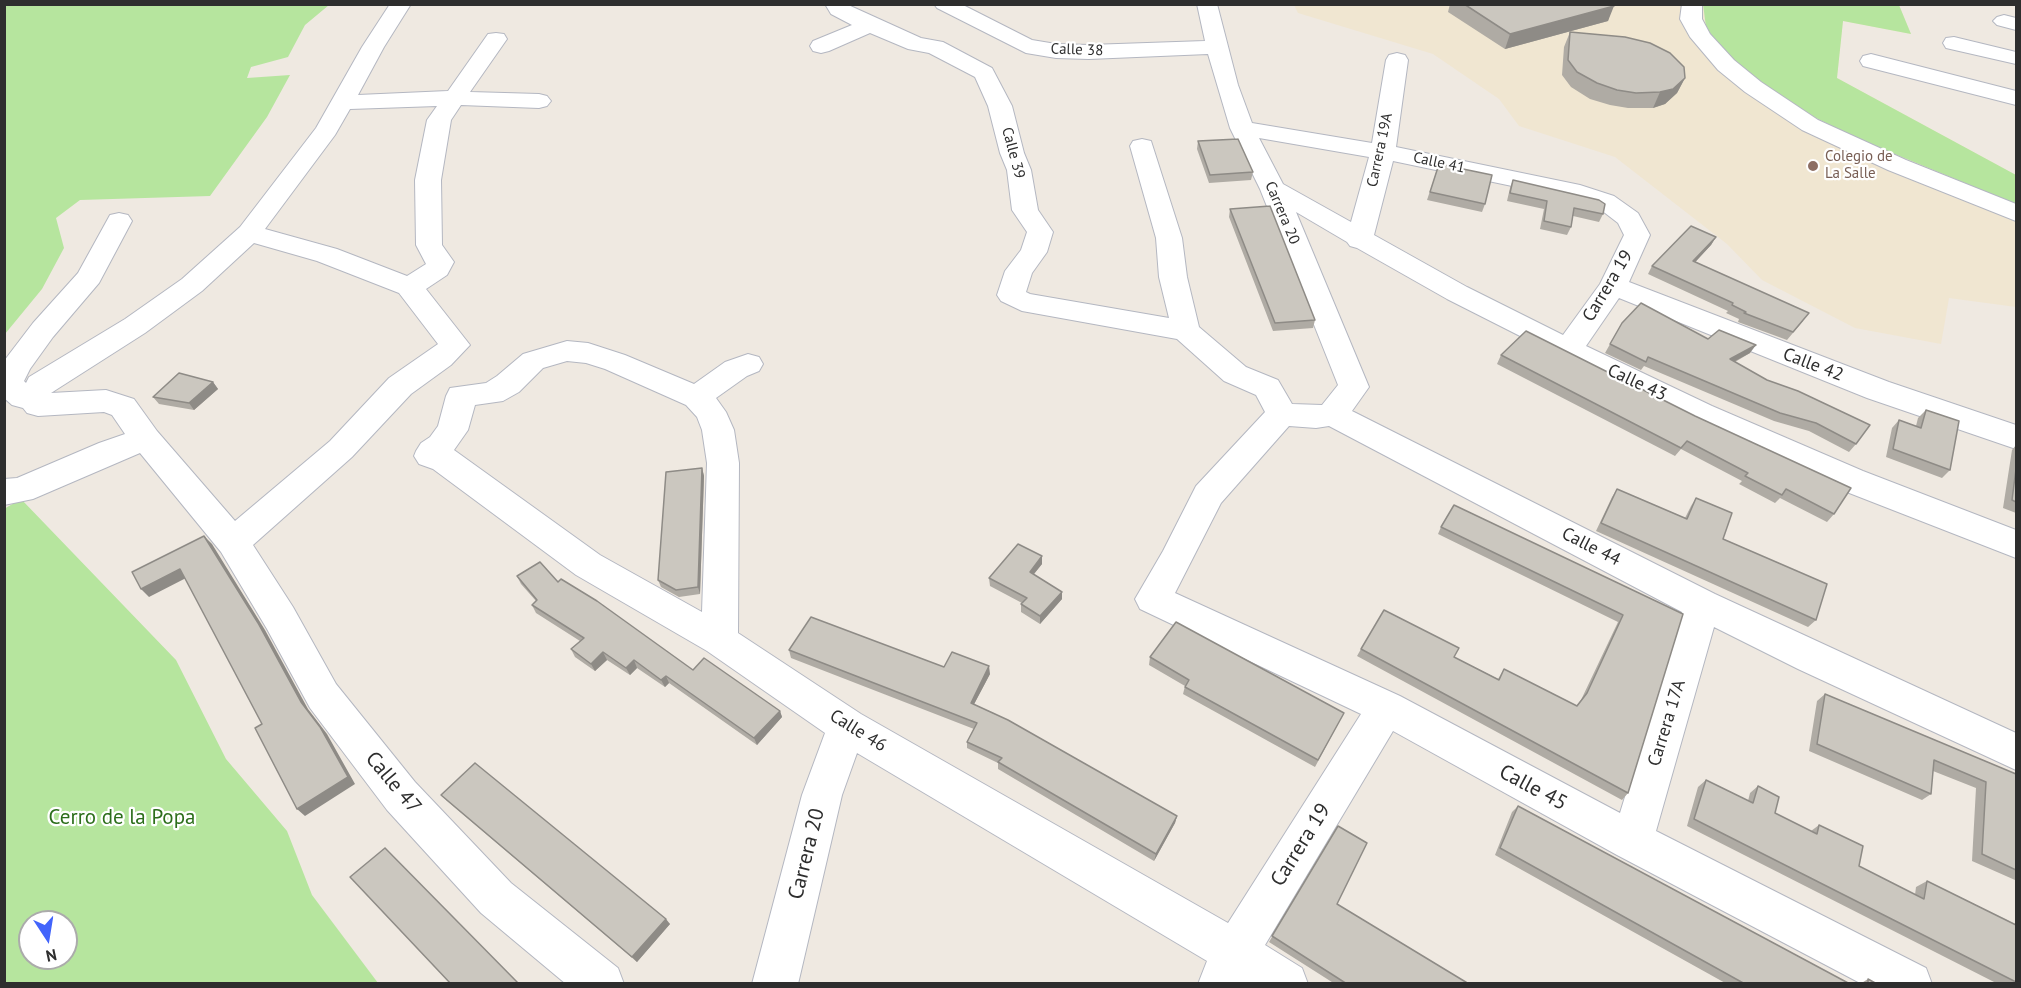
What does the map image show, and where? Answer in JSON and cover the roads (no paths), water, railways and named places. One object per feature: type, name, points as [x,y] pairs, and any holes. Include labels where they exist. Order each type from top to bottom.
[{"type":"street","points":[[119,221],[89,277],[43,330],[17,365],[8,384],[23,397],[33,399],[40,386],[135,326],[192,285],[249,233],[327,130],[373,47],[402,4]]},
{"type":"street","points":[[835,4],[838,10],[870,25]]},
{"type":"street","name":"Calle 38","points":[[944,4],[1026,46],[1046,50],[1089,52],[1219,47]]},
{"type":"street","name":"Carrera 20","points":[[1207,4],[1227,85],[1242,129],[1274,189],[1354,387],[1332,414]]},
{"type":"street","points":[[1692,4],[1691,19],[1696,28],[1726,65],[1753,87],[1801,118],[1857,148],[2016,213]]},
{"type":"street","points":[[821,46],[870,25]]},
{"type":"street","name":"Calle 39","points":[[870,25],[916,44],[935,47],[984,74],[1000,106],[1012,153],[1019,170],[1025,210],[1040,232],[1034,252],[1018,271],[1011,295],[1022,302],[1186,331]]},
{"type":"street","points":[[409,287],[437,269],[440,262],[433,255],[429,244],[428,180],[439,120],[496,39]]},
{"type":"street","points":[[1954,43],[2016,58]]},
{"type":"street","name":"Carrera 19A","points":[[1359,240],[1383,152],[1396,60]]},
{"type":"street","points":[[1871,61],[2016,98]]},
{"type":"street","points":[[343,102],[454,98],[539,101]]},
{"type":"street","name":"Calle 41","points":[[1242,129],[1383,152],[1580,193],[1605,201],[1629,219]]},
{"type":"street","points":[[1142,146],[1169,238],[1173,277],[1186,331],[1235,374],[1267,388],[1282,414],[1316,417],[1332,414]]},
{"type":"street","name":"Calle 43","points":[[1274,189],[1359,240],[1568,350],[1701,414],[1851,480],[2016,544]]},
{"type":"street","name":"Carrera 19","points":[[1568,350],[1613,286],[1637,235],[1629,219]]},
{"type":"street","points":[[233,542],[341,448],[400,386],[441,358],[454,345],[409,287],[327,255],[249,233]]},
{"type":"street","name":"Calle 42","points":[[1613,286],[1878,390],[2016,437]]},
{"type":"street","name":"Calle 46","points":[[697,397],[615,362],[588,353],[567,351],[533,361],[508,384],[492,393],[461,396],[452,430],[430,456],[443,459],[588,565],[720,640],[847,726],[1228,968],[1286,984]]},
{"type":"street","points":[[720,640],[723,463],[718,430],[711,412],[697,397],[736,369],[748,364]]},
{"type":"street","name":"Calle 47","points":[[33,399],[38,405],[106,401],[123,406],[146,439],[233,542],[280,618],[323,696],[402,796],[496,898],[602,984]]},
{"type":"street","name":"Calle 45","points":[[1282,414],[1208,495],[1176,560],[1153,599],[1386,708],[1632,841],[1910,984]]},
{"type":"street","name":"Calle 44","points":[[1332,414],[1702,605],[2016,752]]},
{"type":"street","points":[[4,492],[21,490],[110,451],[146,439]]},
{"type":"street","name":"Carrera 17A","points":[[1632,841],[1702,605]]},
{"type":"street","name":"Carrera 19","points":[[1228,968],[1386,708]]},
{"type":"street","name":"Carrera 20","points":[[775,984],[822,795],[847,726]]},
{"type":"place","name":"Colegio de La Salle","points":[[1813,166]]},
{"type":"park label","name":"Cerro de la Popa","points":[[122,818]]}]
